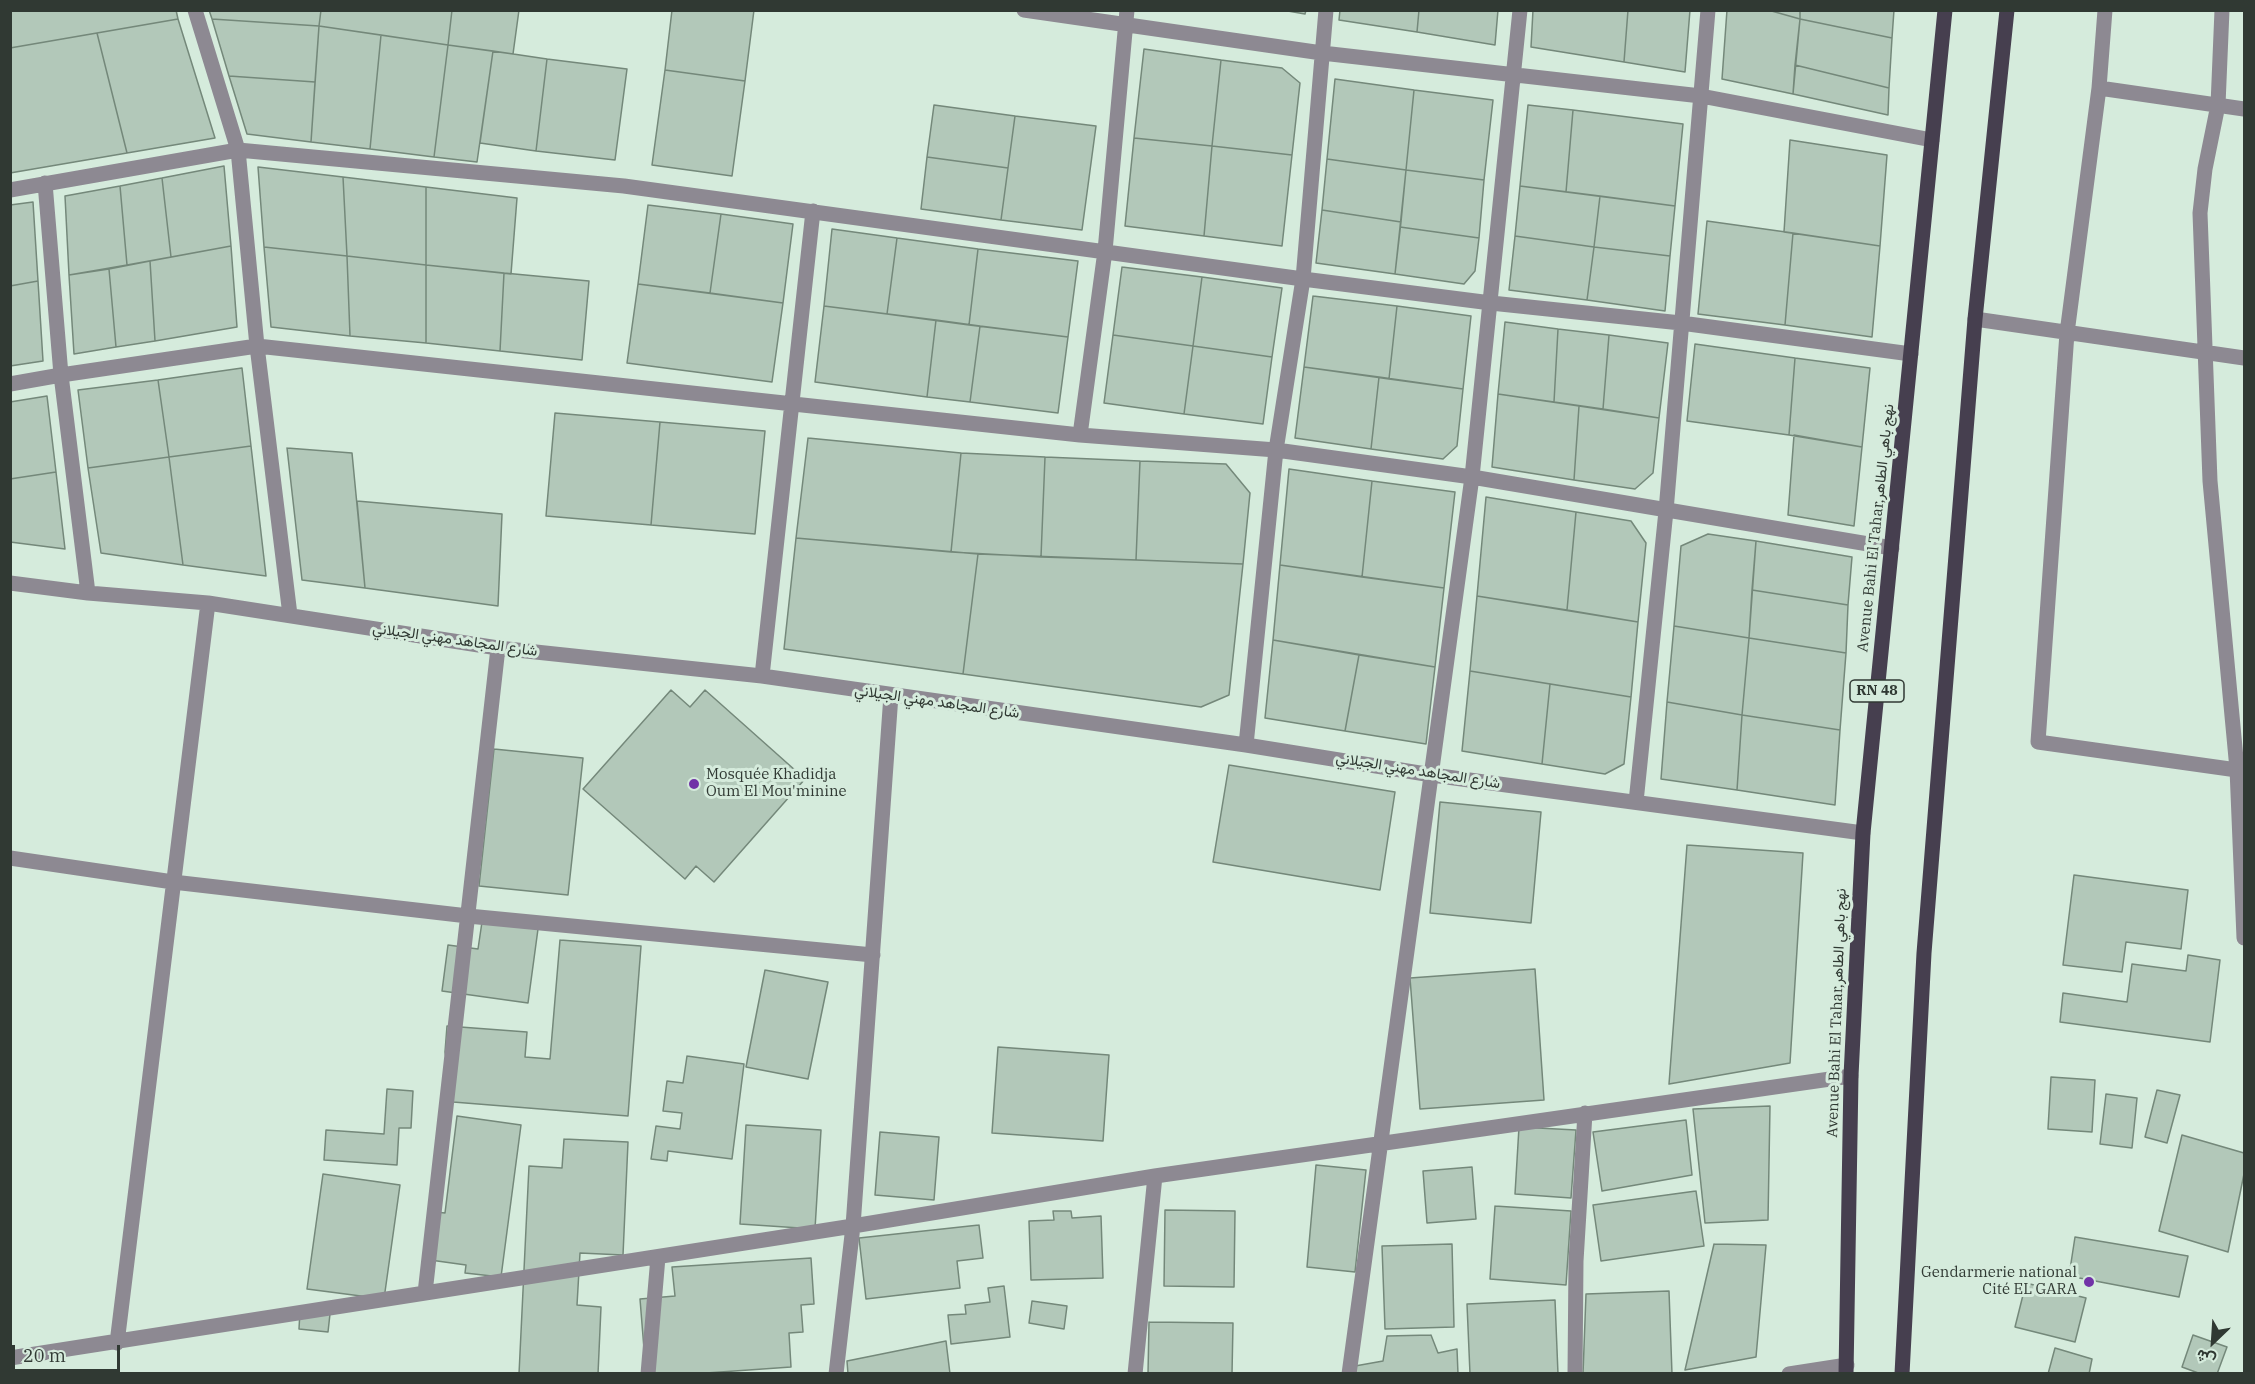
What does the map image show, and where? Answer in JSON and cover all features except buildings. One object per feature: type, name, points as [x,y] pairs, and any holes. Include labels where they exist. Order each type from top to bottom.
[{"type":"main road","name":"Avenue Bahi El Tahar,نهج باهي الطاهر","points":[[1847,1369],[1851,1076],[1863,833],[1945,10]]},
{"type":"main road","points":[[1902,1374],[1924,953],[1975,319],[2007,10]]},
{"type":"street","points":[[195,10],[238,150],[257,346],[290,615]]},
{"type":"street","points":[[1024,10],[1126,18],[1322,53],[1701,96],[1932,140]]},
{"type":"street","points":[[1246,745],[1276,450],[1303,279],[1326,10]]},
{"type":"street","points":[[1349,1374],[1472,477],[1520,10]]},
{"type":"street","points":[[1636,802],[1666,511],[1707,10]]},
{"type":"street","points":[[2105,10],[2099,88],[2067,333],[2038,742],[2241,770]]},
{"type":"street","points":[[2222,10],[2218,105],[2205,169],[2200,213],[2210,481],[2241,770],[2244,938]]},
{"type":"street","points":[[1080,435],[1105,251],[1126,18]]},
{"type":"street","points":[[2099,88],[2244,109]]},
{"type":"street","points":[[10,190],[238,150],[624,186],[1303,279],[1491,303],[1681,322],[1911,354]]},
{"type":"street","points":[[45,183],[61,375],[88,593]]},
{"type":"street","points":[[762,676],[813,211]]},
{"type":"street","points":[[1975,319],[2244,358]]},
{"type":"street","points":[[10,384],[257,346],[1080,435],[1276,450],[1472,477],[1892,548]]},
{"type":"street","name":"شارع المجاهد مهني الجيلاني","points":[[10,583],[88,593],[208,603],[498,648],[762,676],[1246,745],[1432,775],[1863,833]]},
{"type":"street","points":[[117,1343],[208,603]]},
{"type":"street","points":[[425,1293],[498,648]]},
{"type":"street","points":[[836,1374],[853,1226],[891,695]]},
{"type":"street","points":[[10,858],[173,882],[468,916],[873,955]]},
{"type":"street","points":[[10,1358],[117,1343],[1155,1176],[1851,1076]]},
{"type":"street","points":[[1575,1374],[1576,1261],[1585,1113]]},
{"type":"street","points":[[1135,1374],[1155,1176]]},
{"type":"street","points":[[648,1374],[657,1257]]},
{"type":"street","points":[[1789,1374],[1847,1369]]},
{"type":"place","name":"Mosquée Khadidja Oum El Mou'minine","points":[[694,784]]},
{"type":"place","name":"Gendarmerie national Cité EL GARA","points":[[2089,1282]]}]
